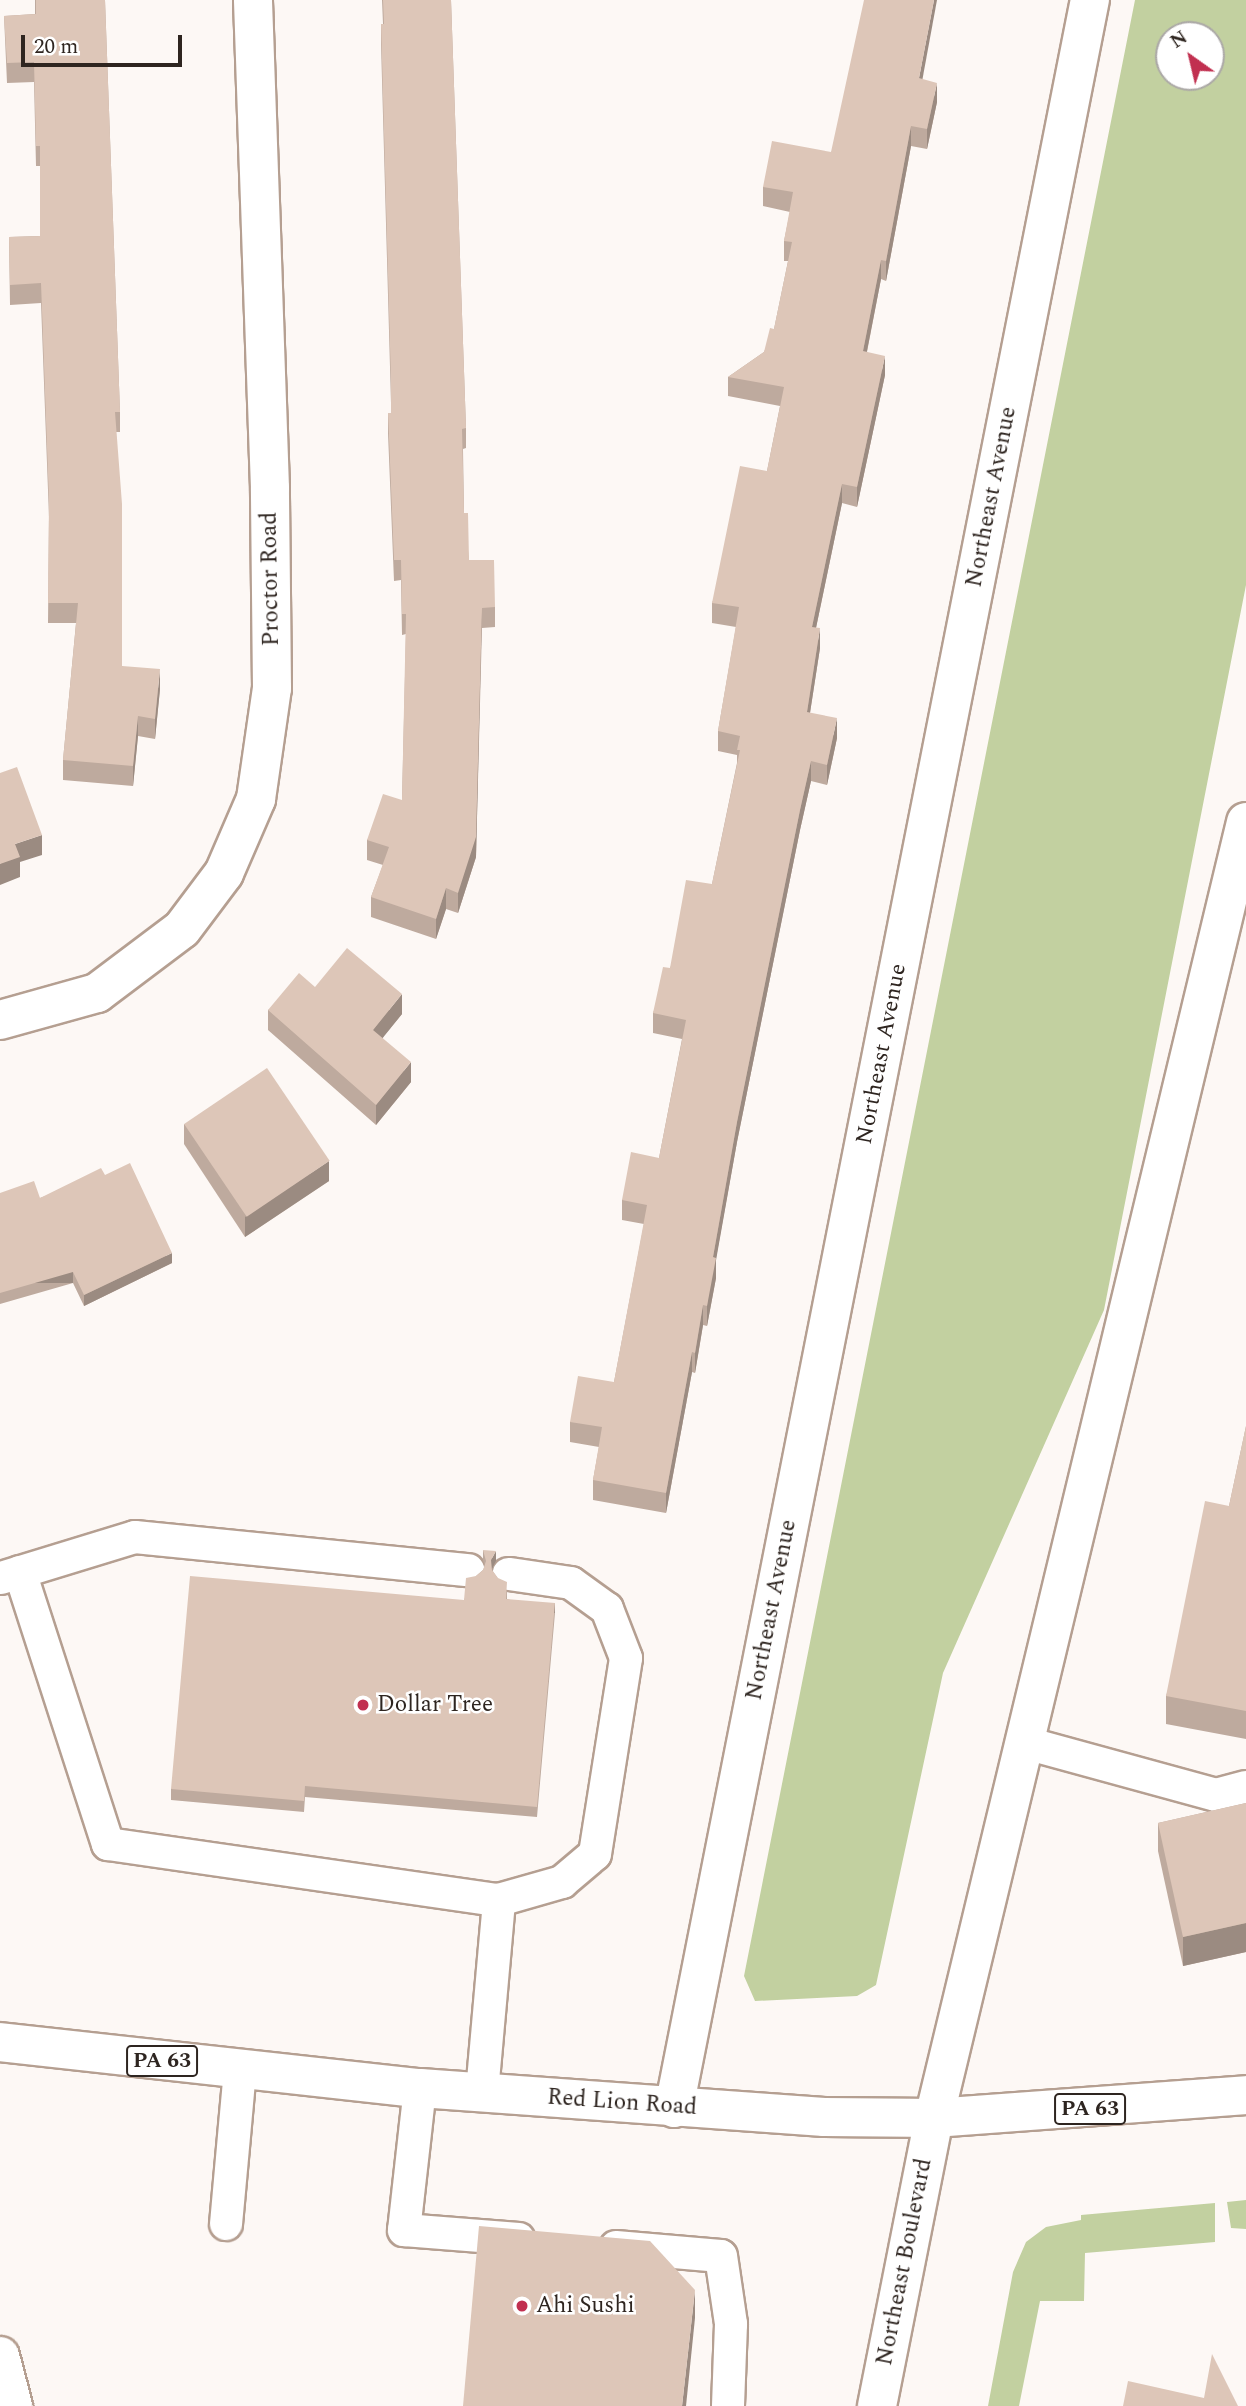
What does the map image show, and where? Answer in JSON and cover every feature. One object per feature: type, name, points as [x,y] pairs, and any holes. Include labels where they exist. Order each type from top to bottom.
[{"type":"street","name":"Proctor Road","points":[[0,1020],[97,993],[182,929],[224,873],[256,799],[272,688],[269,475],[253,0]]},
{"type":"street","name":"Northeast Avenue","points":[[674,2108],[1090,0]]},
{"type":"street","points":[[934,2118],[1246,822]]},
{"type":"street","name":"Red Lion Road","points":[[0,2042],[420,2088],[824,2117],[934,2118],[1246,2095]]},
{"type":"street","name":"Northeast Boulevard","points":[[877,2406],[934,2118]]},
{"type":"street","points":[[0,2356],[13,2406]]},
{"type":"lane","points":[[468,1570],[135,1537],[10,1575],[108,1844],[499,1900],[562,1882],[595,1854],[626,1658],[607,1609],[571,1583],[509,1574]]},
{"type":"lane","points":[[1026,1743],[1216,1794],[1246,1787]]},
{"type":"lane","points":[[482,2092],[499,1900]]},
{"type":"lane","points":[[226,2224],[240,2070]]},
{"type":"lane","points":[[420,2088],[404,2230],[542,2241]]},
{"type":"lane","points":[[583,2244],[721,2256],[731,2324],[728,2406]]},
{"type":"green space","points":[[1135,0],[1246,0],[1246,585],[1104,1310],[943,1673],[876,1985],[857,1996],[755,2001],[744,1976]]},
{"type":"green space","points":[[1246,2200],[1246,2229],[1231,2228],[1227,2202]]},
{"type":"green space","points":[[1215,2203],[1215,2242],[1085,2253],[1084,2301],[1040,2301],[1019,2406],[988,2406],[1013,2272],[1026,2242],[1046,2227],[1081,2220],[1081,2215]]},
{"type":"building","points":[[36,0],[105,0],[120,412],[115,412],[122,504],[122,666],[160,669],[155,719],[138,716],[133,766],[63,760],[78,603],[48,603],[49,502],[41,283],[10,285],[9,237],[40,236],[40,146],[36,146],[34,62],[7,63],[4,16],[36,14]]},
{"type":"building","points":[[383,0],[451,0],[466,428],[462,429],[464,513],[468,513],[469,560],[494,560],[495,607],[482,608],[476,837],[458,893],[446,888],[436,919],[371,897],[389,847],[367,840],[383,794],[402,800],[406,614],[402,614],[401,560],[394,560],[388,413],[391,413],[391,382],[381,24],[384,24]]},
{"type":"building","points":[[864,0],[934,0],[919,78],[937,83],[927,129],[911,126],[886,261],[881,260],[863,351],[885,356],[857,487],[842,484],[812,627],[820,628],[807,712],[837,718],[827,765],[811,761],[800,810],[737,1122],[707,1306],[703,1305],[695,1353],[692,1352],[666,1493],[593,1480],[602,1427],[570,1422],[578,1376],[614,1382],[647,1205],[622,1200],[631,1152],[659,1158],[686,1020],[653,1013],[663,967],[670,968],[686,880],[712,884],[740,750],[737,750],[740,736],[718,731],[739,607],[712,603],[740,466],[767,471],[784,387],[728,377],[764,352],[770,328],[774,329],[792,242],[784,241],[793,192],[763,187],[772,141],[831,152]]},
{"type":"building","points":[[17,767],[42,835],[15,844],[20,857],[0,864],[0,773]]},
{"type":"building","points":[[347,948],[402,994],[373,1030],[411,1062],[376,1105],[268,1010],[299,973],[315,987]]},
{"type":"building","points":[[267,1068],[330,1161],[247,1217],[184,1124]]},
{"type":"building","points":[[130,1163],[172,1253],[84,1295],[73,1272],[0,1293],[0,1193],[34,1181],[40,1198],[101,1168],[105,1175]]},
{"type":"building","points":[[1246,1426],[1246,1711],[1166,1696],[1205,1501],[1229,1506]]},
{"type":"building","name":"Dollar Tree","points":[[483,1550],[496,1551],[491,1560],[492,1570],[498,1578],[507,1582],[506,1599],[555,1603],[537,1807],[305,1786],[304,1801],[171,1789],[190,1576],[464,1600],[466,1578],[476,1576],[483,1570],[486,1561]]},
{"type":"building","points":[[1246,1803],[1246,1923],[1183,1937],[1158,1823]]},
{"type":"building","points":[[479,2226],[650,2241],[695,2290],[682,2406],[463,2406]]},
{"type":"building","points":[[1212,2354],[1238,2406],[1123,2406],[1128,2381],[1204,2398]]},
{"type":"place","name":"Dollar Tree","points":[[363,1705]]},
{"type":"place","name":"Ahi Sushi","points":[[522,2306]]}]
